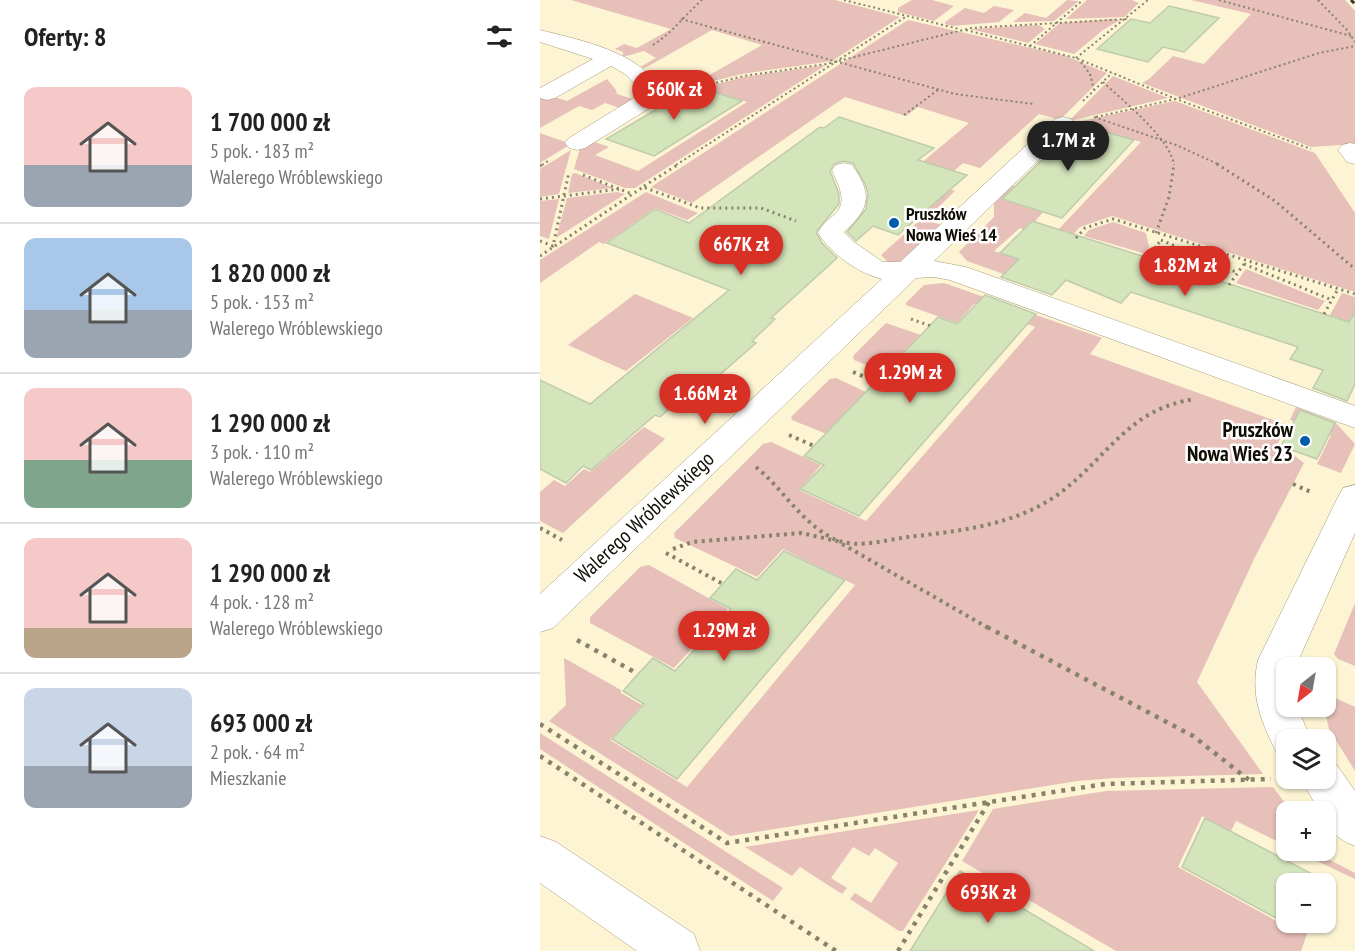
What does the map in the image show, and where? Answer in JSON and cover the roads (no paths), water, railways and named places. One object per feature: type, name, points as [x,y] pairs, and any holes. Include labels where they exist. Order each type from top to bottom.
[{"type":"street","points":[[540,36],[620,62],[647,82],[652,90],[651,97],[577,143]]},
{"type":"street","points":[[547,93],[610,58]]},
{"type":"street","name":"Walerego Wróblewskiego","points":[[542,611],[1073,119]]},
{"type":"street","points":[[844,170],[856,202],[854,209],[831,232],[845,248],[873,268],[884,271],[934,269],[956,273],[1355,417]]},
{"type":"street","points":[[1286,729],[1278,714],[1273,693],[1273,675],[1355,497]]},
{"type":"street","points":[[1328,789],[1355,826]]},
{"type":"street","points":[[540,857],[677,951]]},
{"type":"railway","points":[[1351,0],[1355,4]]},
{"type":"place","name":"Pruszków Nowa Wieś 14","points":[[894,223]]},
{"type":"place","name":"Pruszków Nowa Wieś 23","points":[[1305,441]]}]
